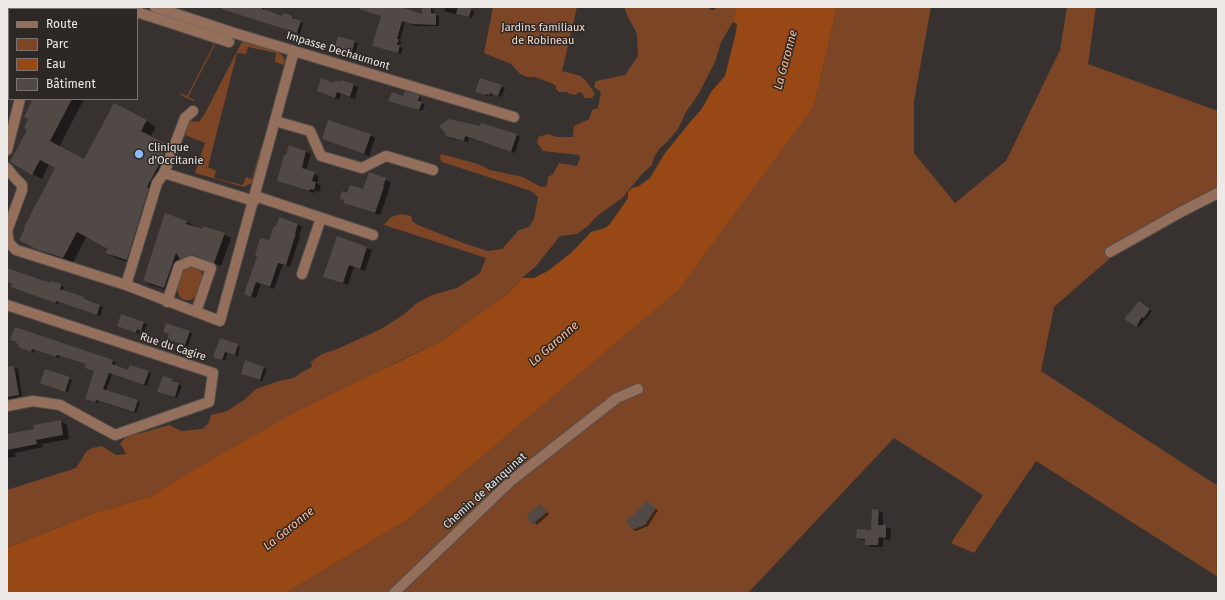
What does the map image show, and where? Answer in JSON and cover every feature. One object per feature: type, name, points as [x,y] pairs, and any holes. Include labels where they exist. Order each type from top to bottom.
[{"type":"street","points":[[46,7],[51,7]]},
{"type":"street","name":"Impasse Dechaumont","points":[[155,7],[294,51],[514,117]]},
{"type":"street","points":[[138,12],[229,42]]},
{"type":"street","points":[[7,168],[22,185],[22,190],[7,231],[9,243],[16,250],[126,286],[220,321],[294,51]]},
{"type":"street","points":[[7,150],[20,100]]},
{"type":"street","points":[[126,286],[158,183],[164,173],[185,118],[193,111]]},
{"type":"street","points":[[275,121],[310,132],[321,156],[362,168],[386,156],[433,170]]},
{"type":"street","points":[[164,173],[321,218],[373,235]]},
{"type":"street","points":[[1110,252],[1218,193]]},
{"type":"street","points":[[302,274],[321,218]]},
{"type":"street","points":[[167,302],[179,266],[191,261],[211,268],[196,312]]},
{"type":"street","name":"Rue du Cagire","points":[[7,305],[213,373],[209,402],[116,435],[60,405],[33,401],[7,406]]},
{"type":"street","name":"Chemin de Ranquinat","points":[[394,593],[512,480],[617,398],[638,389]]},
{"type":"green space","name":"Jardins familiaux de Robineau","points":[[493,7],[577,7],[562,71],[581,76],[595,94],[592,98],[585,98],[582,93],[578,92],[576,95],[566,92],[559,92],[556,89],[556,86],[551,83],[535,77],[527,77],[520,74],[511,64],[484,53]]},
{"type":"green space","points":[[624,7],[708,7],[711,10],[715,10],[716,7],[736,7],[733,22],[721,42],[715,62],[698,95],[686,112],[678,129],[660,148],[654,157],[652,165],[643,173],[622,198],[597,216],[588,226],[577,234],[560,236],[536,266],[522,278],[510,292],[441,341],[399,361],[175,481],[152,496],[95,513],[7,548],[7,490],[76,468],[86,452],[92,448],[102,446],[116,455],[126,454],[120,443],[125,438],[133,434],[169,425],[181,431],[202,429],[208,424],[211,415],[227,411],[244,400],[256,389],[279,381],[294,378],[312,367],[311,362],[322,354],[337,349],[381,329],[403,315],[417,303],[432,295],[457,288],[480,273],[486,258],[384,225],[391,217],[402,214],[411,216],[412,221],[418,225],[488,251],[502,249],[519,230],[529,227],[534,219],[538,197],[531,191],[442,162],[440,158],[441,154],[478,164],[490,170],[523,177],[541,187],[547,186],[548,177],[553,174],[559,163],[577,166],[580,158],[579,155],[543,151],[537,143],[538,137],[548,134],[557,137],[573,137],[574,126],[589,119],[592,110],[598,108],[601,92],[594,87],[596,81],[625,75],[638,56],[637,34]]},
{"type":"green space","points":[[837,7],[931,7],[914,101],[914,153],[955,203],[1006,161],[1060,50],[1067,7],[1096,7],[1088,64],[1218,111],[1218,192],[1116,253],[1054,307],[1041,371],[1218,486],[1218,577],[1036,461],[974,553],[951,543],[983,495],[894,438],[748,593],[286,593],[404,522],[814,106]]},
{"type":"green space","points":[[243,40],[279,51],[285,60],[284,65],[275,62],[276,53],[248,47],[246,54],[237,53],[208,167],[216,171],[214,178],[243,185],[246,177],[252,179],[262,147],[255,179],[252,183],[244,187],[195,173],[205,143],[185,135],[189,122],[199,122],[203,117]]},
{"type":"green space","points":[[214,44],[215,45],[188,97],[195,100],[193,101],[181,95],[180,93],[187,96]]},
{"type":"green space","points":[[189,267],[195,267],[201,271],[203,279],[196,296],[191,300],[184,300],[179,296],[177,289],[183,271]]},
{"type":"water","name":"La Garonne","points":[[736,7],[837,7],[814,106],[678,290],[404,522],[286,593],[7,593],[7,548],[95,513],[152,496],[175,481],[294,413],[441,341],[510,292],[522,278],[534,278],[548,271],[572,252],[591,232],[605,228],[610,224],[628,198],[628,192],[632,188],[639,186],[650,178],[665,153],[701,110],[711,92],[725,76],[736,32],[737,24],[733,22]]},
{"type":"building","points":[[222,7],[262,7],[262,9],[282,16],[283,13],[288,14],[292,16],[292,18],[301,21],[297,33],[221,9]]},
{"type":"building","points":[[360,7],[401,7],[422,14],[422,7],[431,7],[431,13],[436,14],[436,25],[412,24],[402,21],[397,39],[399,39],[397,45],[400,45],[398,53],[372,46],[381,16],[359,9]]},
{"type":"building","points":[[458,7],[472,7],[469,17],[456,14]]},
{"type":"building","points":[[338,36],[355,41],[351,55],[334,50]]},
{"type":"building","points":[[321,78],[334,83],[335,80],[340,82],[341,80],[354,84],[350,97],[337,92],[335,98],[317,91]]},
{"type":"building","points":[[480,78],[502,85],[498,96],[490,93],[489,95],[485,95],[475,92]]},
{"type":"building","points":[[405,91],[420,95],[418,101],[422,102],[419,110],[388,101],[392,92],[403,96]]},
{"type":"building","points":[[32,100],[71,100],[50,141],[84,159],[114,103],[147,120],[141,131],[168,145],[147,187],[149,188],[127,260],[105,253],[108,249],[77,232],[63,258],[38,250],[19,240],[25,228],[24,227],[55,168],[40,160],[32,175],[10,162],[27,130],[24,128],[28,119],[24,117]]},
{"type":"building","points":[[449,119],[480,126],[481,123],[517,134],[511,152],[465,136],[464,141],[445,136],[446,134],[439,126]]},
{"type":"building","points":[[328,120],[371,134],[364,154],[322,139]]},
{"type":"building","points":[[289,145],[306,151],[302,168],[315,172],[312,181],[316,182],[314,190],[310,189],[309,191],[277,181],[284,155],[286,155]]},
{"type":"building","points":[[369,172],[386,178],[375,213],[343,203],[344,200],[340,199],[342,191],[347,193],[350,185],[363,189]]},
{"type":"building","points":[[165,213],[187,221],[186,224],[202,229],[203,226],[225,233],[214,263],[193,255],[180,259],[176,253],[164,288],[143,281]]},
{"type":"building","points":[[279,217],[298,224],[286,265],[278,263],[270,287],[256,282],[251,297],[244,294],[257,256],[255,255],[260,238],[269,240]]},
{"type":"building","points":[[337,236],[367,247],[360,269],[349,265],[343,283],[323,277]]},
{"type":"building","points":[[7,268],[50,283],[51,281],[62,284],[60,289],[84,297],[84,299],[100,305],[97,315],[56,301],[55,303],[11,287],[12,284],[7,282]]},
{"type":"building","points":[[1139,301],[1150,309],[1144,318],[1142,317],[1136,327],[1124,319]]},
{"type":"building","points":[[121,314],[144,322],[141,331],[137,329],[136,333],[117,326]]},
{"type":"building","points":[[166,323],[190,331],[185,345],[167,339],[169,334],[163,332]]},
{"type":"building","points":[[15,327],[113,360],[112,364],[128,370],[130,365],[149,371],[144,385],[109,373],[103,389],[138,400],[134,412],[96,400],[95,402],[85,399],[94,371],[85,368],[86,364],[77,361],[57,355],[56,357],[32,349],[31,352],[18,347],[19,345],[16,343],[17,342],[10,340]]},
{"type":"building","points":[[220,338],[238,344],[235,355],[225,352],[222,360],[213,357]]},
{"type":"building","points":[[245,360],[264,367],[260,380],[241,374]]},
{"type":"building","points":[[14,366],[19,395],[7,397],[7,367]]},
{"type":"building","points":[[45,369],[70,377],[65,392],[40,383]]},
{"type":"building","points":[[163,376],[173,379],[172,381],[179,383],[175,397],[157,392]]},
{"type":"building","points":[[61,420],[63,435],[36,440],[37,444],[7,450],[7,434],[34,429],[33,425]]},
{"type":"building","points":[[646,501],[656,508],[645,525],[632,530],[626,519],[635,514]]},
{"type":"building","points":[[540,504],[547,512],[533,524],[526,516]]},
{"type":"building","points":[[872,509],[879,510],[878,525],[886,525],[886,538],[879,537],[878,545],[865,545],[865,539],[856,538],[857,529],[871,530]]},
{"type":"place","name":"Clinique d'Occitanie","points":[[139,154]]}]
